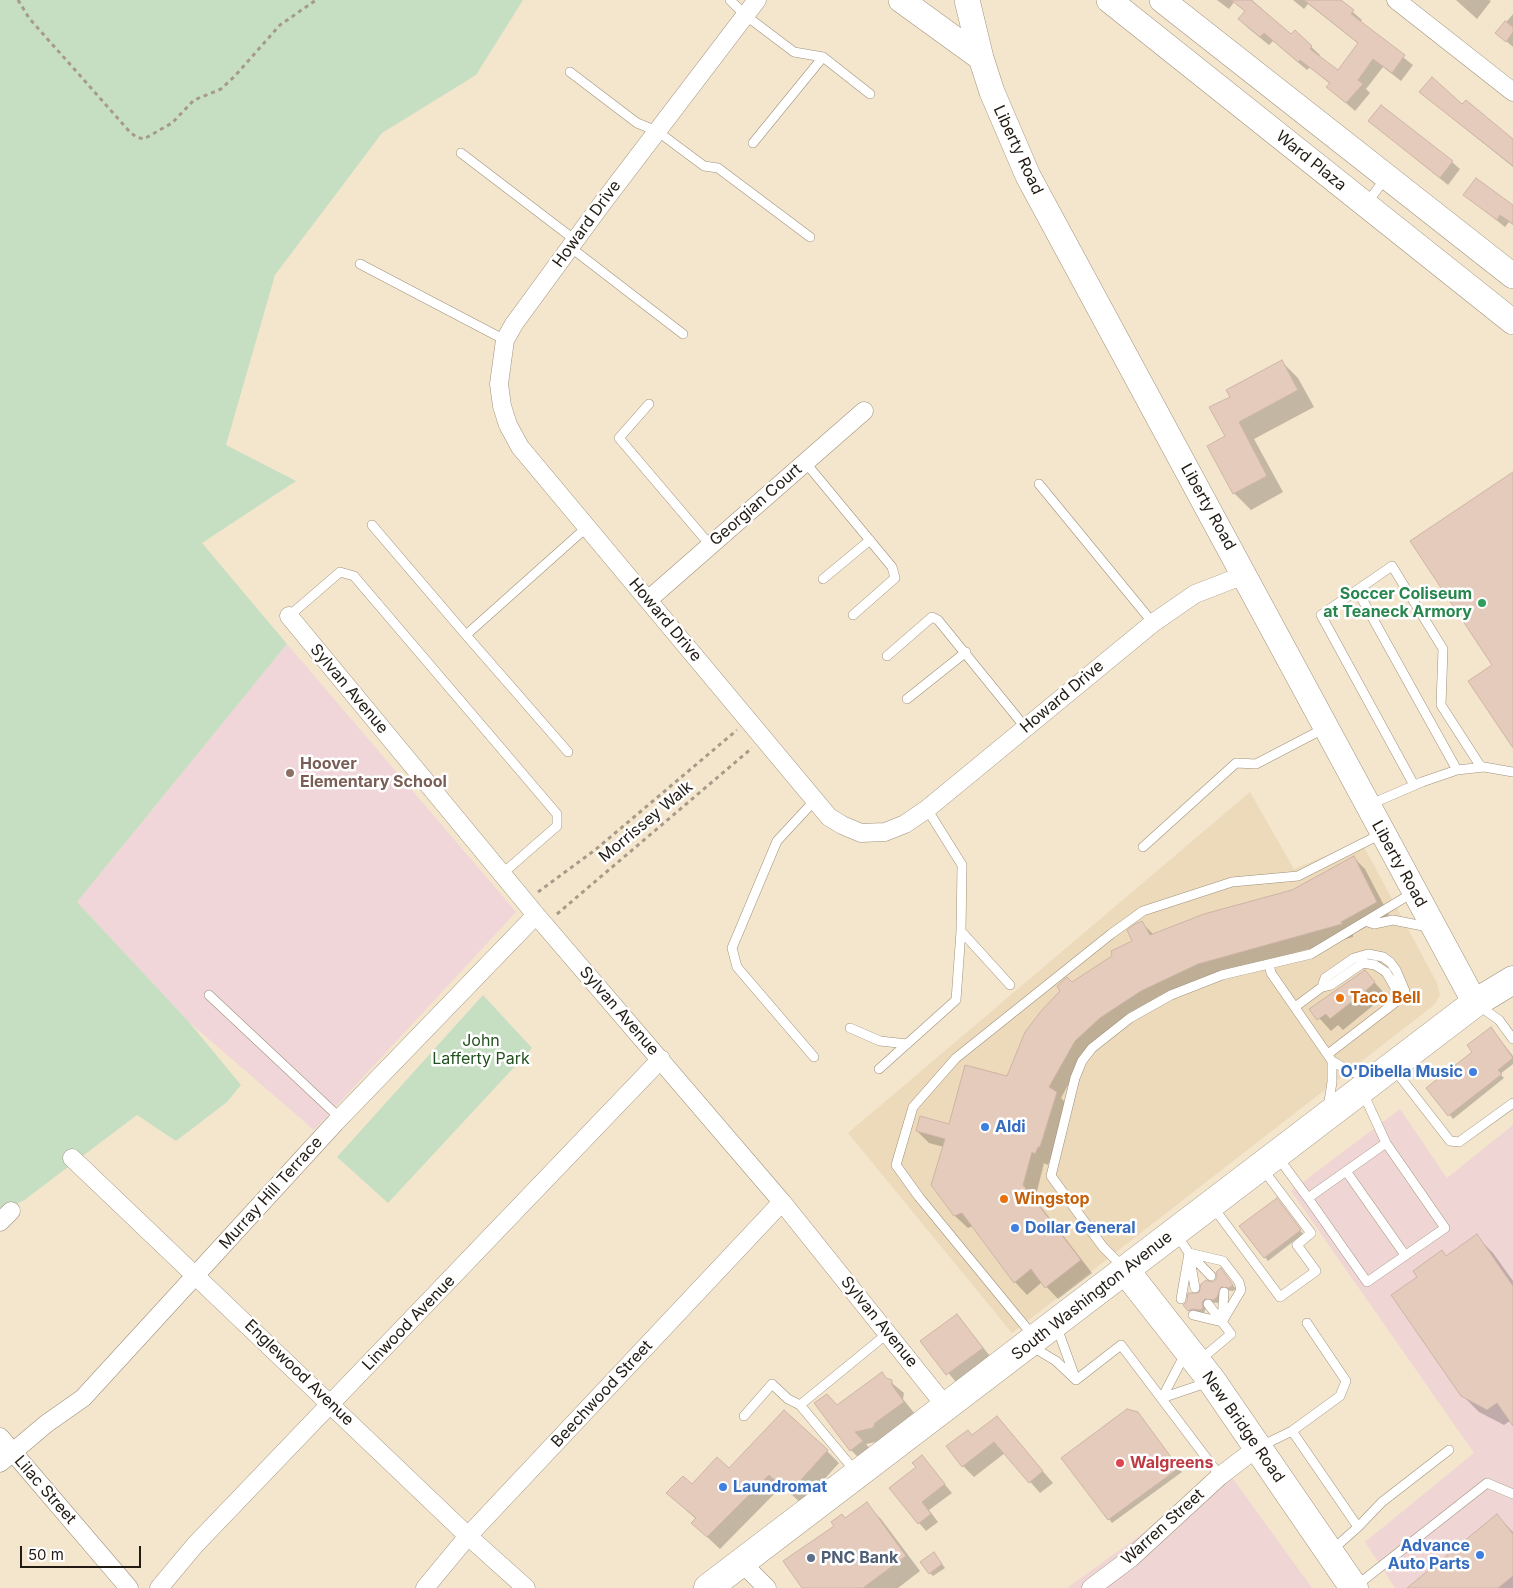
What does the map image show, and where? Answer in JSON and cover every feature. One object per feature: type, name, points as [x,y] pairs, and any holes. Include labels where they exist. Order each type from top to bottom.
[{"type":"main road","points":[[901,0],[981,58]]},
{"type":"main road","name":"Liberty Road","points":[[967,0],[981,58],[1011,141],[1028,176],[1475,1003]]},
{"type":"main road","name":"Ward Plaza","points":[[1162,0],[1513,276]]},
{"type":"main road","name":"Ward Plaza","points":[[1123,4],[1365,204],[1513,322]]},
{"type":"main road","name":"South Washington Avenue","points":[[708,1588],[947,1408],[1125,1270],[1182,1243],[1212,1205],[1475,1003],[1513,980]]},
{"type":"main road","name":"New Bridge Road","points":[[1125,1270],[1199,1364],[1354,1588]]},
{"type":"street","name":"Howard Drive","points":[[757,0],[657,130],[514,324],[505,340],[499,384],[502,406],[508,425],[520,447],[815,800],[829,816],[842,825],[861,833],[884,832],[905,824],[927,809],[1153,623],[1195,594],[1244,575]]},
{"type":"street","points":[[1396,0],[1513,92]]},
{"type":"street","name":"Georgian Court","points":[[648,600],[864,411]]},
{"type":"street","name":"Sylvan Avenue","points":[[288,616],[540,920],[782,1202],[947,1408]]},
{"type":"street","name":"Murray Hill Terrace","points":[[7,1458],[46,1424],[83,1398],[340,1118],[540,920]]},
{"type":"street","name":"Linwood Avenue","points":[[159,1588],[195,1545],[661,1059]]},
{"type":"street","name":"Englewood Avenue","points":[[72,1158],[332,1404],[468,1536],[526,1588]]},
{"type":"street","name":"Beechwood Street","points":[[425,1588],[468,1536],[782,1202]]},
{"type":"street","name":"Lilac Street","points":[[0,1437],[7,1458],[129,1588]]},
{"type":"street","name":"Warren Street","points":[[1091,1588],[1131,1558],[1220,1476],[1258,1447]]},
{"type":"street","points":[[741,1562],[767,1588]]},
{"type":"lane","points":[[730,0],[745,15],[794,52],[823,57],[870,94]]},
{"type":"lane","points":[[753,142],[823,57]]},
{"type":"lane","points":[[570,72],[637,123],[657,130],[704,166],[718,168],[810,237]]},
{"type":"lane","points":[[461,153],[684,334]]},
{"type":"lane","points":[[1365,204],[1387,177]]},
{"type":"lane","points":[[360,264],[505,340]]},
{"type":"lane","points":[[649,404],[619,438],[710,545]]},
{"type":"lane","points":[[805,462],[892,567],[895,578],[853,615]]},
{"type":"lane","points":[[1039,484],[1153,623]]},
{"type":"lane","points":[[372,525],[568,752]]},
{"type":"lane","points":[[466,635],[587,527]]},
{"type":"lane","points":[[823,579],[870,540]]},
{"type":"lane","points":[[1414,785],[1321,614],[1392,566],[1443,649],[1441,705],[1481,767]]},
{"type":"lane","points":[[288,616],[340,572],[354,576],[558,814],[557,826],[502,874]]},
{"type":"lane","points":[[1357,590],[1457,770]]},
{"type":"lane","points":[[886,656],[932,617],[938,620],[966,652],[1025,727]]},
{"type":"lane","points":[[907,699],[966,652]]},
{"type":"lane","points":[[1143,847],[1236,764],[1256,764],[1327,727]]},
{"type":"lane","points":[[1367,806],[1414,785],[1457,770],[1481,767],[1513,772]]},
{"type":"lane","points":[[814,1057],[737,967],[732,948],[777,842],[815,800]]},
{"type":"lane","points":[[879,1069],[956,1000],[961,931],[962,865],[927,809]]},
{"type":"lane","points":[[1076,1380],[1040,1336],[918,1197],[896,1165],[912,1107],[956,1058],[1111,934],[1143,911],[1232,882],[1298,876],[1382,833]]},
{"type":"lane","points":[[1125,1270],[1103,1247],[1050,1176],[1075,1078],[1082,1061],[1092,1048],[1111,1032],[1130,1018],[1171,995],[1222,975],[1311,954],[1368,922],[1414,892]]},
{"type":"lane","points":[[1368,922],[1374,924],[1393,920],[1435,929]]},
{"type":"lane","points":[[961,931],[1010,985]]},
{"type":"lane","points":[[1295,1008],[1322,986],[1331,985],[1356,966],[1369,963],[1386,972],[1401,998],[1330,1058]]},
{"type":"lane","points":[[1269,964],[1271,972],[1330,1058],[1351,1072],[1377,1079],[1450,1141],[1459,1142],[1513,1103]]},
{"type":"lane","points":[[209,995],[340,1118]]},
{"type":"lane","points":[[1475,1003],[1499,1020],[1513,1039]]},
{"type":"lane","points":[[850,1028],[880,1040],[907,1044]]},
{"type":"lane","points":[[1325,1118],[1332,1082],[1330,1058]]},
{"type":"lane","points":[[1269,1161],[1308,1198],[1367,1282],[1445,1228],[1386,1143],[1377,1079]]},
{"type":"lane","points":[[1308,1198],[1386,1143]]},
{"type":"lane","points":[[1212,1205],[1280,1297],[1316,1271],[1297,1245],[1311,1233],[1269,1161]]},
{"type":"lane","points":[[1346,1172],[1405,1255]]},
{"type":"lane","points":[[1182,1243],[1211,1276]]},
{"type":"lane","points":[[1182,1243],[1196,1288]]},
{"type":"lane","points":[[1181,1299],[1182,1243]]},
{"type":"lane","points":[[1182,1243],[1223,1261],[1239,1282],[1240,1290],[1222,1322]]},
{"type":"lane","points":[[1222,1322],[1224,1292]]},
{"type":"lane","points":[[1162,1398],[1231,1334],[1208,1304]]},
{"type":"lane","points":[[1193,1315],[1222,1322]]},
{"type":"lane","points":[[1258,1447],[1292,1431],[1340,1396],[1346,1381],[1307,1323]]},
{"type":"lane","points":[[800,1405],[888,1333]]},
{"type":"lane","points":[[1040,1336],[1056,1361],[1076,1380]]},
{"type":"lane","points":[[1076,1380],[1121,1345],[1220,1476]]},
{"type":"lane","points":[[1162,1398],[1199,1364]]},
{"type":"lane","points":[[744,1416],[772,1384],[788,1399],[800,1405],[859,1475]]},
{"type":"lane","points":[[1292,1431],[1358,1527]]},
{"type":"lane","points":[[1330,1552],[1382,1502],[1450,1450]]},
{"type":"lane","points":[[1354,1588],[1487,1483],[1513,1494]]},
{"type":"path","points":[[18,0],[29,18],[129,131],[136,137],[144,139],[172,123],[194,100],[221,89],[235,76],[280,24],[316,0]]},
{"type":"path","points":[[525,902],[595,850],[748,720]]},
{"type":"path","name":"Morrissey Walk","points":[[540,920],[764,738]]},
{"type":"shaded area","name":"Hoover Elementary School","points":[[287,644],[516,912],[314,1130],[189,1022],[77,902]]},
{"type":"shaded area","points":[[1250,792],[1294,869],[1361,841],[1437,983],[1440,995],[1434,1005],[1012,1333],[848,1133]]},
{"type":"shaded area","points":[[1400,1109],[1447,1178],[1513,1125],[1513,1588],[1395,1588],[1365,1542],[1474,1453],[1291,1191]]},
{"type":"shaded area","points":[[1228,1472],[1312,1588],[1067,1588]]},
{"type":"green space","points":[[0,0],[523,0],[476,75],[382,133],[275,275],[226,445],[296,481],[202,543],[287,644],[77,902],[189,1022],[241,1085],[227,1102],[176,1141],[137,1115],[23,1201],[0,1210]]},
{"type":"green space","name":"John Lafferty Park","points":[[483,995],[532,1048],[388,1203],[337,1157]]},
{"type":"building","points":[[1231,0],[1251,0],[1291,34],[1295,30],[1312,46],[1310,49],[1338,70],[1358,43],[1304,0],[1341,0],[1354,10],[1351,14],[1405,55],[1392,73],[1373,59],[1358,80],[1363,84],[1346,103],[1326,87],[1330,83],[1300,60],[1298,62],[1264,33],[1260,37],[1238,19],[1245,11]]},
{"type":"building","points":[[1505,21],[1513,27],[1513,32],[1506,42],[1495,33]]},
{"type":"building","points":[[1432,77],[1462,104],[1466,100],[1513,139],[1513,166],[1419,92]]},
{"type":"building","points":[[1381,105],[1453,161],[1440,178],[1368,121]]},
{"type":"building","points":[[1476,178],[1513,205],[1513,224],[1500,215],[1497,220],[1463,195]]},
{"type":"building","points":[[1282,360],[1298,390],[1239,422],[1267,476],[1233,494],[1207,446],[1225,436],[1209,407],[1230,397],[1226,390]]},
{"type":"building","name":"Soccer Coliseum at Teaneck Armory","points":[[1513,472],[1513,748],[1468,681],[1492,665],[1410,541]]},
{"type":"building","points":[[1354,856],[1377,902],[1341,922],[1342,924],[1198,964],[1141,991],[1100,1018],[1075,1041],[1049,1087],[1057,1092],[1040,1147],[1038,1147],[1035,1154],[1032,1152],[1023,1185],[1081,1260],[1045,1288],[1031,1269],[1014,1283],[962,1213],[954,1216],[931,1185],[945,1139],[916,1131],[920,1116],[949,1124],[965,1065],[1007,1076],[1025,1032],[1060,991],[1057,986],[1067,977],[1072,982],[1112,956],[1111,951],[1132,941],[1127,930],[1135,924],[1142,921],[1150,935],[1204,914],[1292,890]]},
{"type":"building","name":"Taco Bell","points":[[1365,970],[1375,982],[1330,1019],[1326,1014],[1317,1020],[1309,1009]]},
{"type":"building","name":"O'Dibella Music","points":[[1491,1027],[1513,1058],[1498,1070],[1502,1074],[1448,1116],[1426,1088],[1472,1052],[1467,1045]]},
{"type":"building","points":[[1277,1198],[1301,1230],[1264,1258],[1239,1226]]},
{"type":"building","points":[[1477,1234],[1513,1286],[1513,1426],[1497,1403],[1487,1410],[1461,1396],[1391,1295],[1417,1277],[1413,1271],[1442,1250],[1446,1256]]},
{"type":"building","points":[[1221,1268],[1233,1285],[1229,1288],[1221,1287],[1217,1297],[1213,1300],[1205,1299],[1202,1302],[1203,1308],[1200,1310],[1192,1309],[1188,1311],[1183,1305],[1187,1301],[1188,1293],[1199,1293],[1201,1284],[1206,1280],[1210,1282],[1215,1281],[1217,1277],[1216,1272]]},
{"type":"building","points":[[957,1314],[983,1348],[946,1375],[920,1341]]},
{"type":"building","points":[[882,1372],[886,1378],[892,1380],[892,1385],[904,1402],[875,1423],[873,1428],[855,1432],[863,1441],[850,1451],[814,1403],[827,1394],[837,1405]]},
{"type":"building","name":"Walgreens","points":[[1127,1409],[1138,1412],[1179,1468],[1108,1520],[1061,1458]]},
{"type":"building","points":[[784,1410],[828,1450],[789,1493],[769,1475],[707,1537],[691,1523],[696,1518],[666,1493],[683,1476],[692,1484],[717,1457],[729,1468]]},
{"type":"building","points":[[997,1416],[1043,1471],[1029,1483],[994,1442],[962,1467],[946,1446],[968,1430],[972,1435]]},
{"type":"building","points":[[922,1455],[945,1484],[922,1502],[931,1514],[918,1524],[889,1488],[916,1467],[912,1463]]},
{"type":"building","points":[[867,1502],[906,1556],[863,1588],[802,1588],[783,1561],[834,1526],[831,1522],[842,1514],[845,1518]]},
{"type":"building","name":"Advance Auto Parts","points":[[1497,1514],[1513,1534],[1513,1576],[1498,1588],[1407,1588]]},
{"type":"building","points":[[934,1552],[942,1564],[929,1574],[920,1562]]},
{"type":"place","name":"Soccer Coliseum at Teaneck Armory","points":[[1482,603]]},
{"type":"place","name":"Hoover Elementary School","points":[[290,773]]},
{"type":"place","name":"Taco Bell","points":[[1340,998]]},
{"type":"place","name":"O'Dibella Music","points":[[1473,1072]]},
{"type":"place","name":"Aldi","points":[[985,1127]]},
{"type":"place","name":"Wingstop","points":[[1004,1199]]},
{"type":"place","name":"Dollar General","points":[[1015,1228]]},
{"type":"place","name":"Walgreens","points":[[1120,1463]]},
{"type":"place","name":"Laundromat","points":[[723,1487]]},
{"type":"place","name":"Advance Auto Parts","points":[[1480,1555]]},
{"type":"place","name":"PNC Bank","points":[[811,1558]]}]
